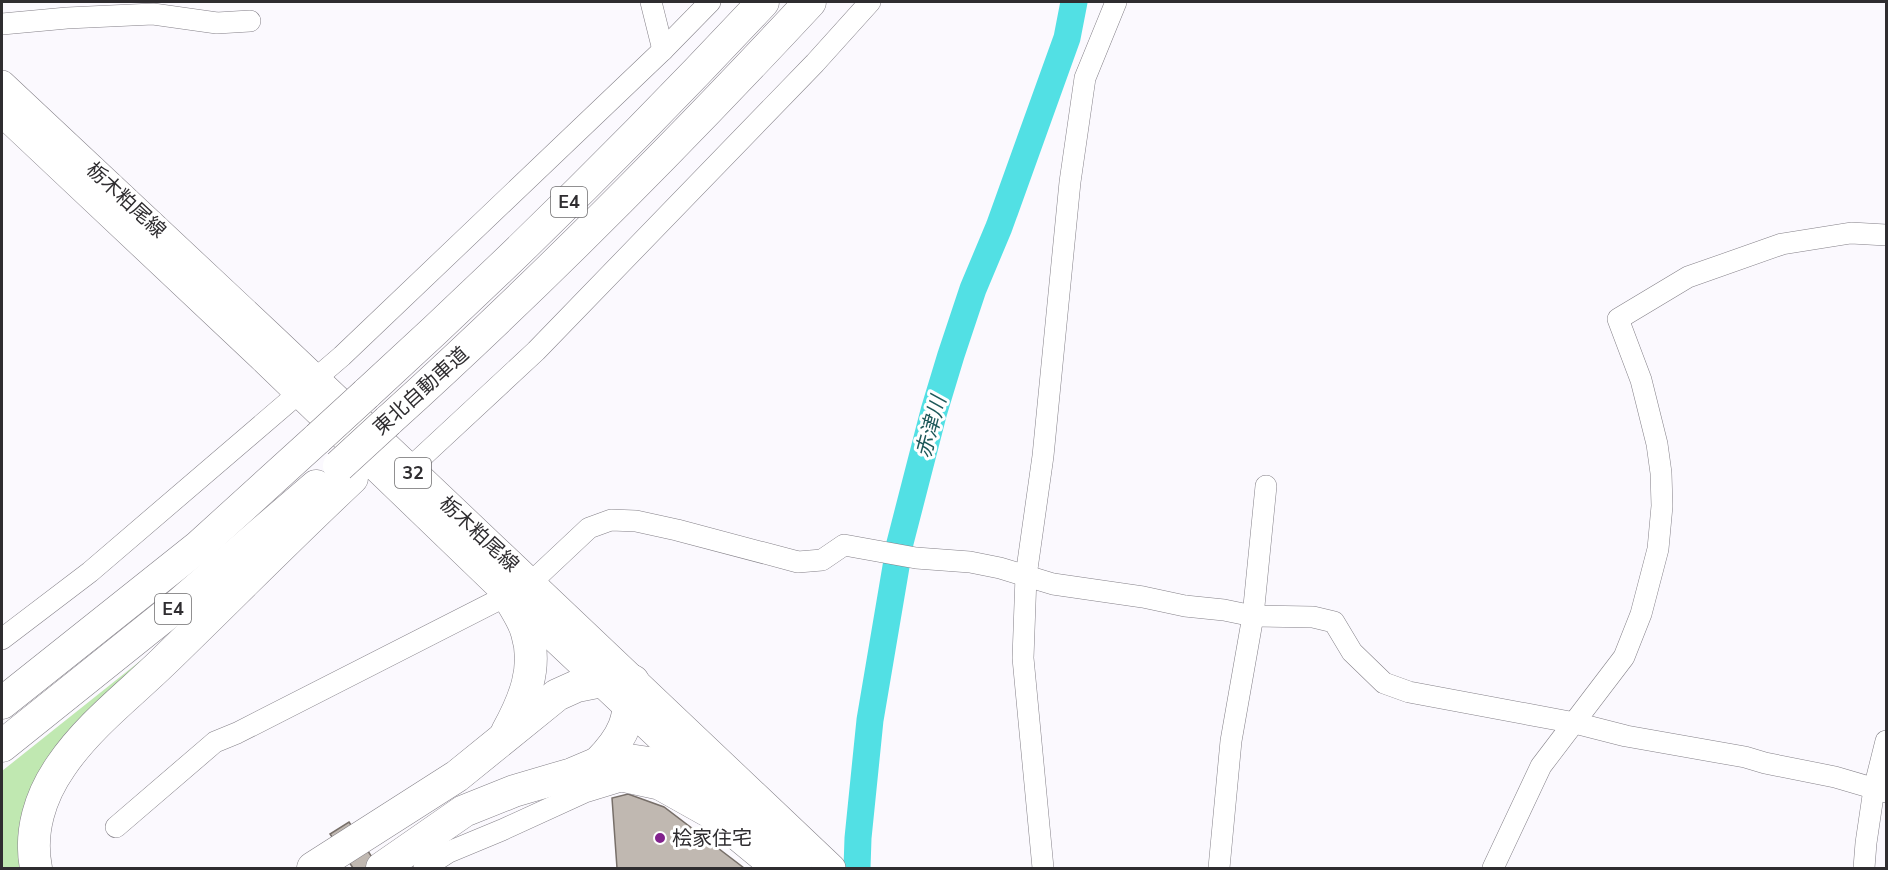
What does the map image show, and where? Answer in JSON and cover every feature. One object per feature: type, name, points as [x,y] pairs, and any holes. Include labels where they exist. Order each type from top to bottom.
[{"type":"highway","name":"東北自動車道","points":[[2,702],[198,547],[366,394],[564,208],[763,2]]},
{"type":"highway","name":"東北自動車道","points":[[2,746],[346,472],[393,427],[464,352],[587,234],[810,2]]},
{"type":"highway","points":[[36,868],[34,832],[39,810],[48,788],[62,765],[109,713],[346,472]]},
{"type":"highway","points":[[504,738],[523,702],[531,673],[531,651],[518,588]]},
{"type":"highway","points":[[2,686],[69,650]]},
{"type":"highway","points":[[313,868],[456,776],[557,696],[577,686],[602,681],[631,695],[627,725],[614,747],[598,763]]},
{"type":"highway","points":[[382,868],[465,811],[514,791],[572,774],[598,763],[622,759],[667,769],[687,785],[731,805]]},
{"type":"main road","name":"栃木粕尾線","points":[[2,84],[307,385],[631,695],[802,863]]},
{"type":"main road","name":"栃木粕尾線","points":[[2,113],[307,385],[409,469],[602,681]]},
{"type":"main road","name":"栃木粕尾線","points":[[631,695],[731,805],[802,863]]},
{"type":"street","points":[[651,2],[663,50]]},
{"type":"street","points":[[2,639],[90,572],[342,356],[663,50],[710,2]]},
{"type":"street","points":[[409,469],[536,351],[815,63],[870,2]]},
{"type":"street","points":[[1043,868],[1023,658],[1026,576],[1043,456],[1071,175],[1085,78],[1116,2]]},
{"type":"street","points":[[2,24],[153,14],[217,23],[250,21]]},
{"type":"street","points":[[1493,868],[1541,766],[1624,657],[1641,614],[1658,549],[1662,506],[1657,444],[1641,380],[1618,319],[1688,277],[1782,244],[1851,233],[1887,235]]},
{"type":"street","points":[[1219,868],[1232,741],[1253,616],[1266,486]]},
{"type":"street","points":[[116,827],[215,742],[237,733],[518,588],[540,574],[589,528],[611,520],[636,521],[677,530],[798,562],[822,560],[844,545],[916,558],[970,562],[1053,584],[1253,616],[1313,617],[1334,622],[1352,652],[1368,668],[1384,682],[1409,692],[1575,723],[1626,736],[1704,749],[1835,777],[1880,790]]},
{"type":"street","points":[[1864,868],[1866,843],[1880,790],[1887,741]]},
{"type":"street","points":[[423,868],[448,852],[585,792],[621,781],[658,789],[708,817],[802,863]]},
{"type":"green space","points":[[184,626],[81,731],[29,868],[2,868],[2,771]]},
{"type":"building","name":"桧家住宅","points":[[628,794],[664,807],[744,868],[617,868],[612,798]]},
{"type":"building","points":[[349,822],[379,868],[353,868],[330,834]]},
{"type":"waterway","name":"赤津川","points":[[857,868],[870,720],[900,543],[951,355],[973,289],[999,227],[1067,38],[1074,2]]},
{"type":"place","name":"桧家住宅","points":[[660,838]]}]
